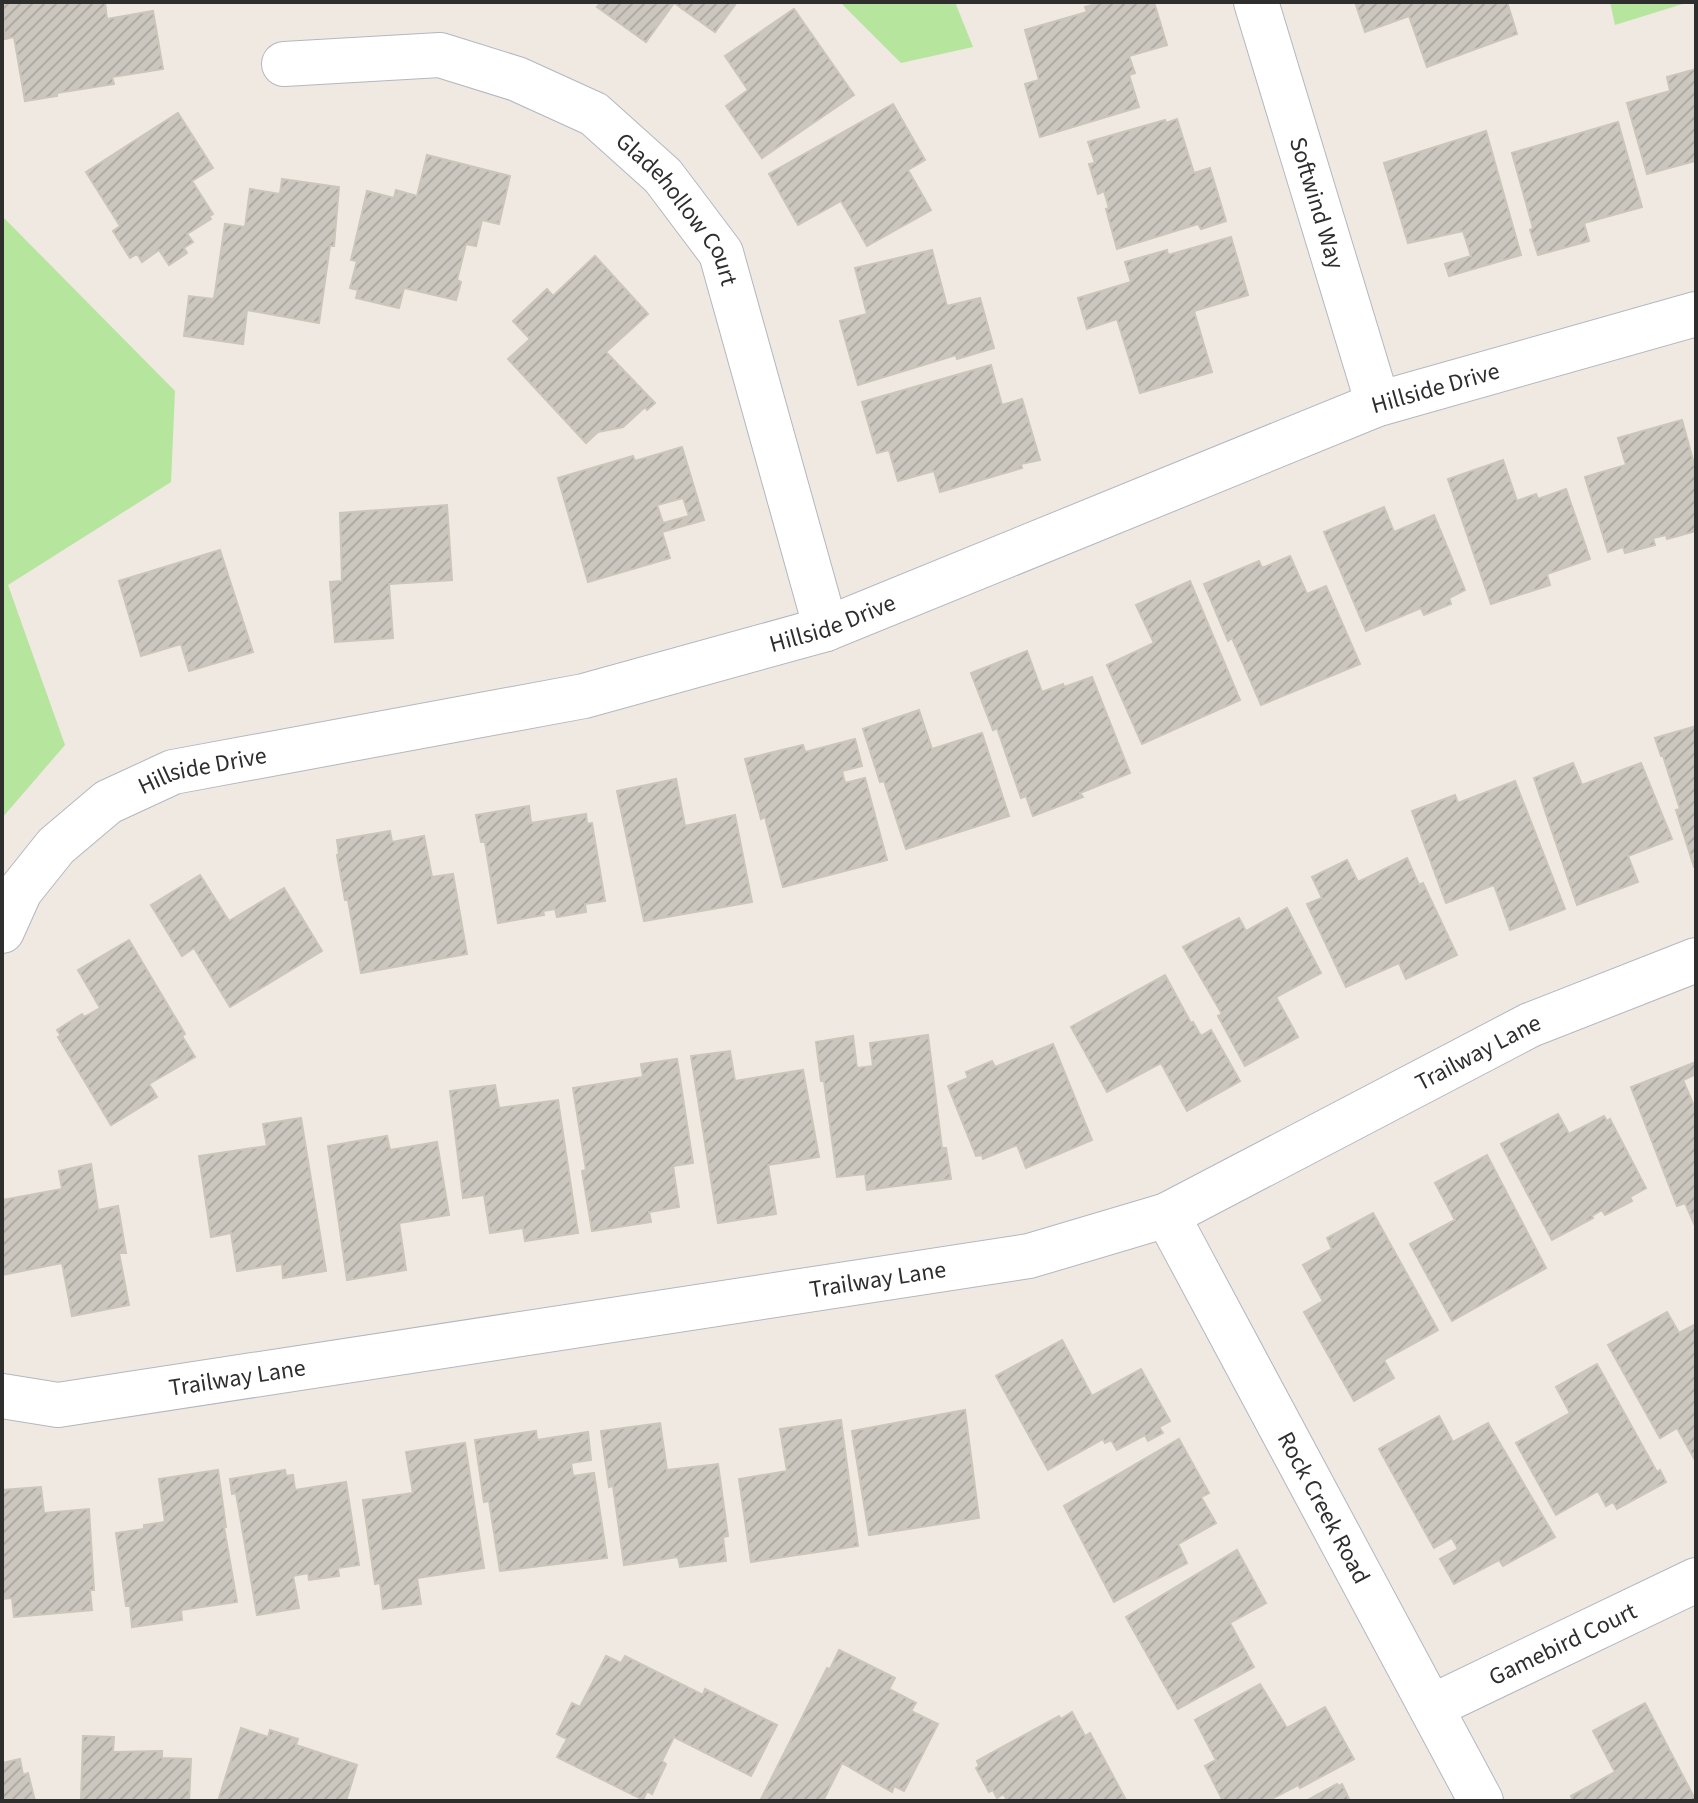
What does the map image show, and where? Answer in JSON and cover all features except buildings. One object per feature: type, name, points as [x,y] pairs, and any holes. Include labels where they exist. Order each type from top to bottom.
[{"type":"street","name":"Softwind Way","points":[[1256,2],[1378,404]]},
{"type":"street","name":"Gladehollow Court","points":[[284,64],[440,55],[517,79],[594,114],[663,176],[721,253],[826,629]]},
{"type":"street","name":"Hillside Drive","points":[[2,931],[20,891],[56,846],[108,802],[173,772],[584,696],[826,629],[1378,404],[1696,314]]},
{"type":"street","name":"Trailway Lane","points":[[2,1396],[58,1405],[1029,1256],[1167,1215],[1530,1025],[1696,960]]},
{"type":"street","name":"Rock Creek Road","points":[[1167,1215],[1481,1801]]},
{"type":"street","name":"Gamebird Court","points":[[1431,1707],[1696,1580]]},
{"type":"green space","points":[[840,2],[955,2],[973,47],[901,63]]},
{"type":"green space","points":[[1610,2],[1689,2],[1615,25]]},
{"type":"green space","points":[[2,216],[175,391],[171,482],[8,585],[65,745],[2,818]]}]
